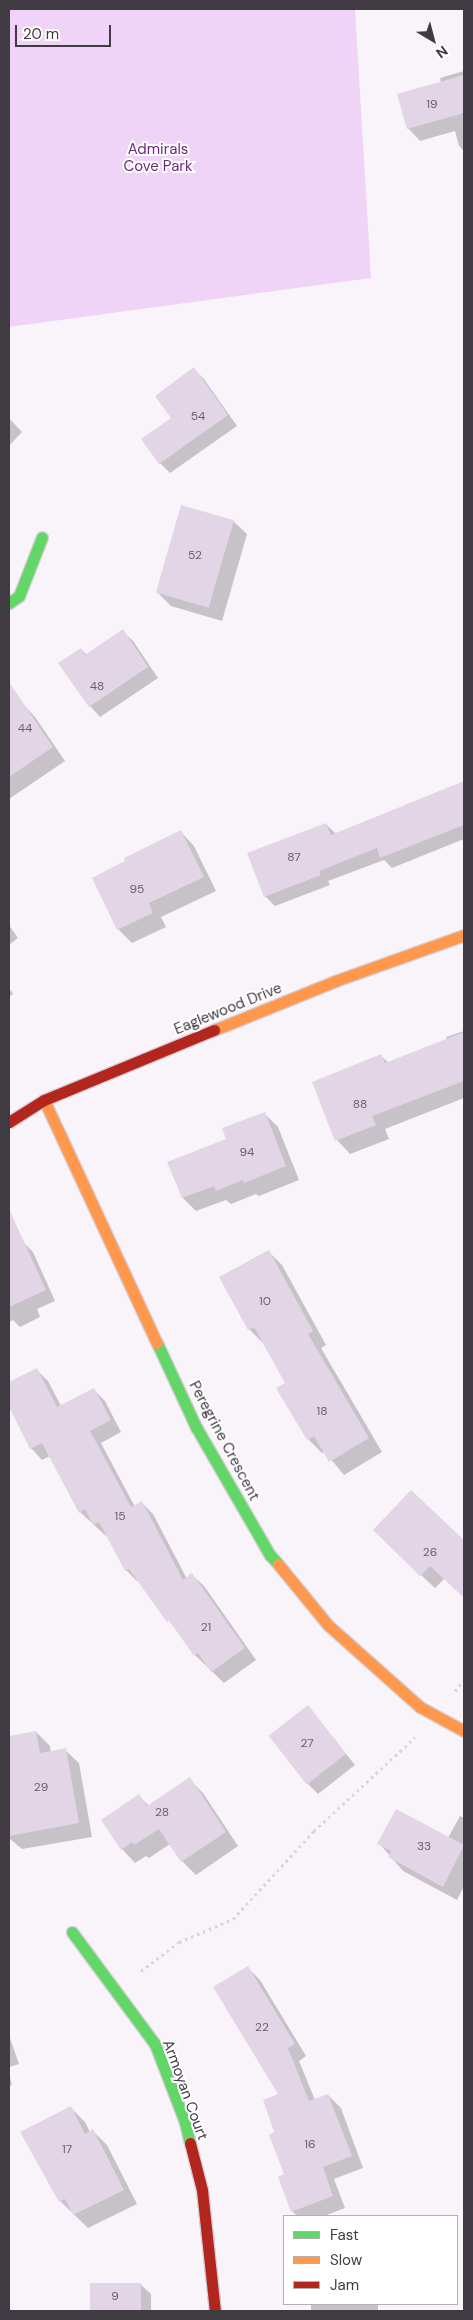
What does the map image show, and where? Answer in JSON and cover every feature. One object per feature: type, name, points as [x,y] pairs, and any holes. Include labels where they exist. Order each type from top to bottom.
[{"type":"street","points":[[9,603],[19,596],[42,537]]},
{"type":"street","name":"Eaglewood Drive","points":[[9,1122],[44,1100],[335,981],[464,935]]},
{"type":"street","name":"Peregrine Crescent","points":[[44,1100],[196,1426],[270,1555],[328,1626],[420,1707],[464,1731]]},
{"type":"street","name":"Armoyan Court","points":[[72,1932],[117,1990],[155,2044],[184,2122],[202,2190],[215,2311]]},
{"type":"path","points":[[117,1990],[178,1942],[233,1919],[314,1831],[413,1740],[464,1680]]},
{"type":"green space","name":"Admirals Cove Park","points":[[9,9],[355,9],[371,278],[9,327]]},
{"type":"building","points":[[464,75],[464,113],[407,129],[397,94]]},
{"type":"building","points":[[194,367],[228,415],[159,464],[141,439],[171,418],[155,396]]},
{"type":"building","points":[[181,505],[234,520],[209,608],[156,592]]},
{"type":"building","points":[[123,629],[148,667],[89,707],[58,663],[81,648],[85,655]]},
{"type":"building","points":[[9,682],[53,747],[9,777]]},
{"type":"building","points":[[464,781],[464,825],[380,858],[377,848],[319,871],[321,875],[264,897],[247,853],[326,823],[331,835]]},
{"type":"building","points":[[181,830],[204,877],[149,903],[153,913],[117,930],[92,878],[125,861],[124,858]]},
{"type":"building","points":[[464,1032],[464,1081],[372,1116],[376,1125],[335,1141],[312,1082],[381,1054],[385,1063]]},
{"type":"building","points":[[265,1112],[286,1166],[244,1183],[243,1180],[216,1191],[214,1186],[182,1198],[167,1162],[226,1139],[222,1128]]},
{"type":"building","points":[[9,1209],[46,1290],[9,1307]]},
{"type":"building","points":[[269,1250],[313,1331],[308,1334],[369,1438],[329,1462],[314,1436],[307,1440],[276,1388],[285,1383],[254,1327],[248,1330],[219,1277]]},
{"type":"building","points":[[37,1368],[57,1407],[94,1388],[111,1420],[90,1431],[131,1507],[142,1501],[183,1580],[192,1573],[245,1648],[211,1672],[198,1653],[194,1656],[169,1620],[167,1622],[129,1569],[125,1571],[99,1522],[93,1525],[85,1509],[79,1513],[42,1443],[30,1449],[9,1407],[9,1382]]},
{"type":"building","points":[[411,1490],[464,1540],[464,1598],[430,1566],[420,1576],[373,1530]]},
{"type":"building","points":[[308,1705],[346,1754],[307,1785],[269,1736]]},
{"type":"building","points":[[36,1731],[40,1753],[66,1748],[79,1823],[9,1836],[9,1736]]},
{"type":"building","points":[[190,1777],[226,1832],[181,1862],[159,1829],[134,1845],[132,1842],[121,1850],[101,1820],[139,1794],[147,1806]]},
{"type":"building","points":[[396,1809],[464,1845],[443,1887],[388,1857],[391,1851],[377,1844]]},
{"type":"building","points":[[248,1966],[295,2044],[288,2048],[309,2101],[328,2094],[352,2156],[323,2167],[333,2196],[291,2212],[278,2177],[284,2174],[269,2135],[274,2132],[263,2100],[278,2094],[213,1987]]},
{"type":"building","points":[[71,2106],[85,2134],[93,2129],[124,2190],[73,2215],[65,2199],[59,2202],[20,2132]]},
{"type":"building","points":[[90,2283],[141,2283],[141,2311],[90,2311]]},
{"type":"traffic: fast","points":[[9,603],[19,596],[42,537]]},
{"type":"traffic: fast","points":[[157,1343],[196,1427],[270,1555],[278,1564]]},
{"type":"traffic: fast","points":[[72,1932],[155,2044],[185,2122],[190,2143]]},
{"type":"traffic: slow","points":[[214,1030],[335,981],[464,935]]},
{"type":"traffic: slow","points":[[44,1100],[157,1343]]},
{"type":"traffic: slow","points":[[278,1564],[328,1625],[420,1707],[464,1731]]},
{"type":"traffic: jam","points":[[9,1122],[44,1100],[214,1030]]},
{"type":"traffic: jam","points":[[190,2143],[202,2190],[215,2311]]}]
